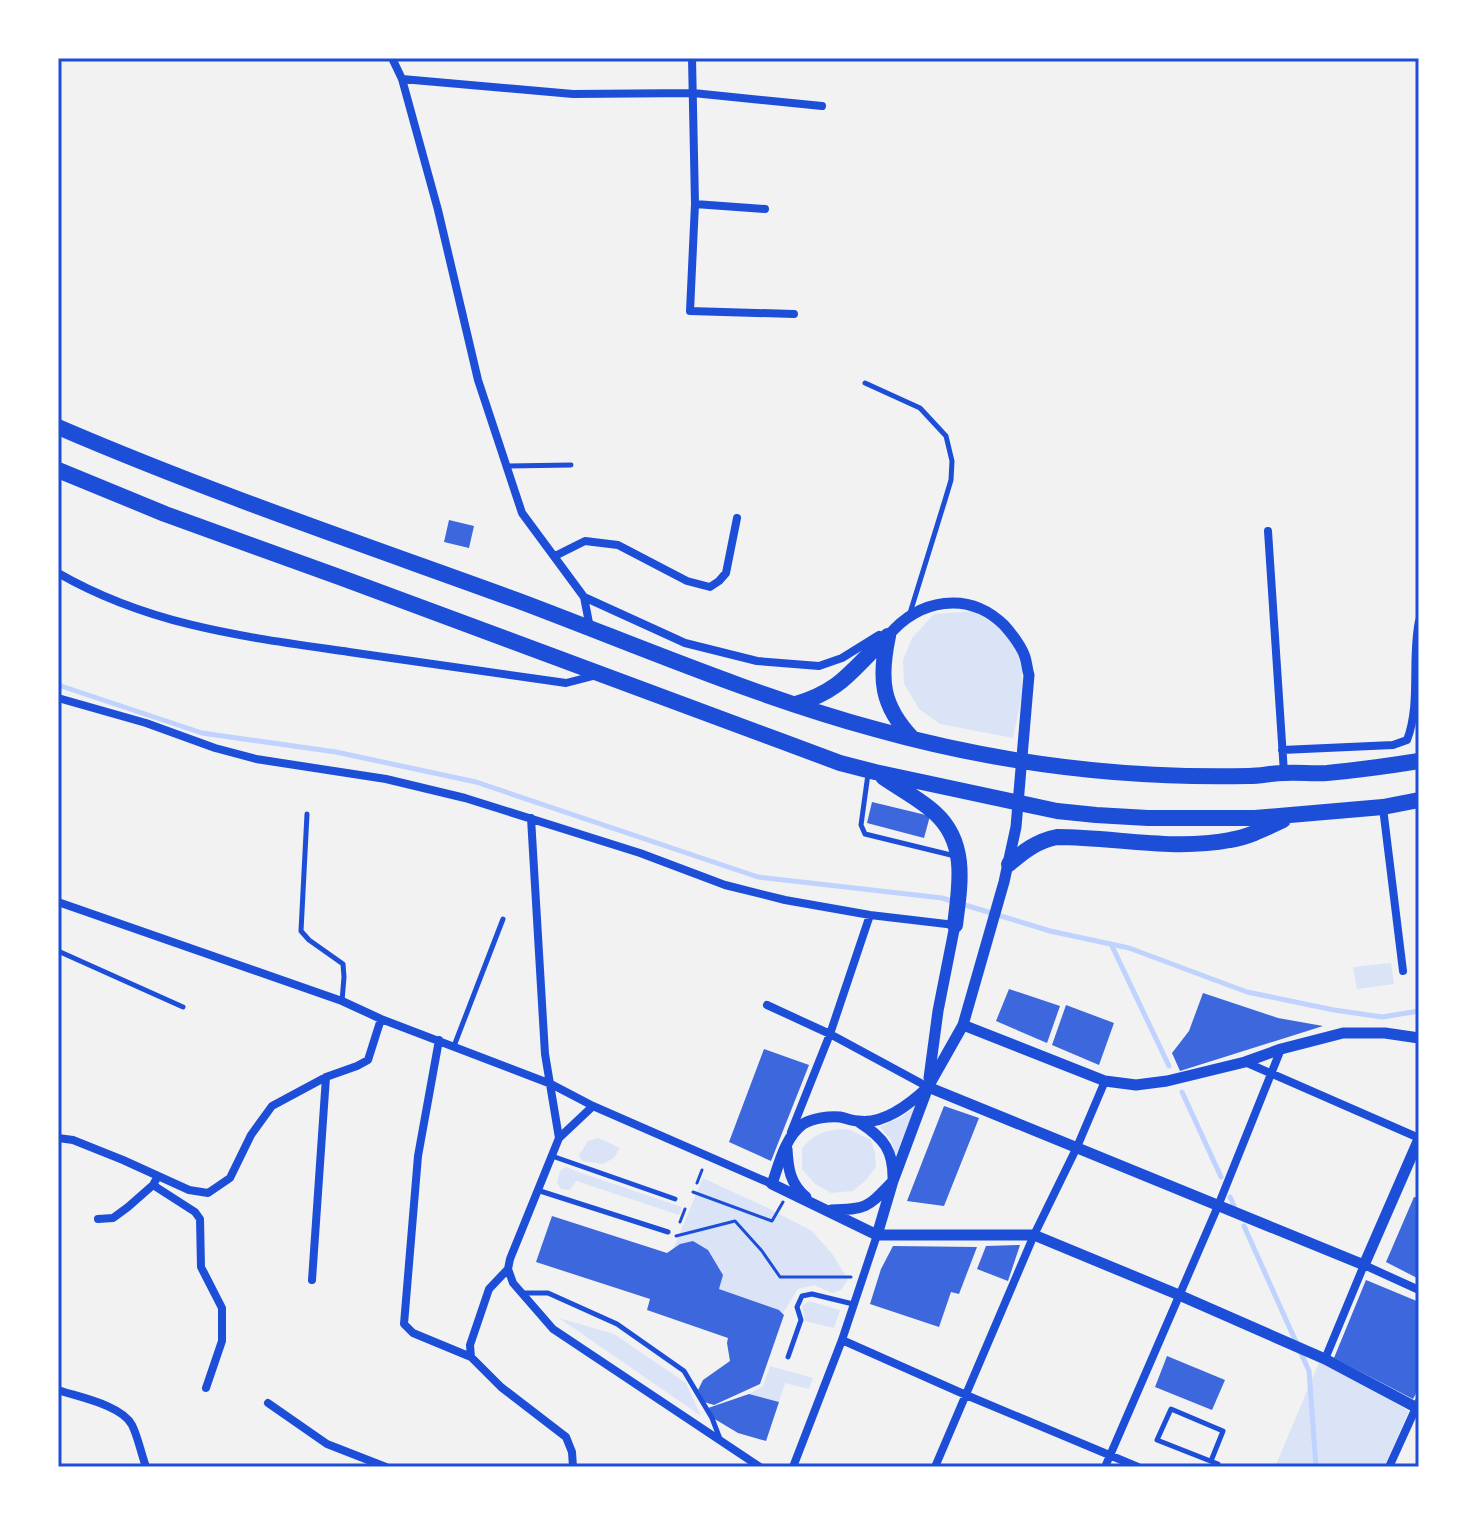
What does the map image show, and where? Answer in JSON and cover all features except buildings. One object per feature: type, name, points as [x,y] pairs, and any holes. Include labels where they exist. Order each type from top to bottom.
[{"type":"highway","points":[[58,427],[135,460],[742,686],[913,740],[987,756],[1133,773],[1252,776],[1323,773],[1419,761]]},
{"type":"highway","points":[[58,470],[165,514],[840,763],[872,771],[1057,811],[1096,815],[1255,818],[1383,807],[1419,800]]},
{"type":"highway","points":[[796,704],[834,689],[893,630]]},
{"type":"highway","points":[[893,630],[884,656],[884,687],[893,716],[913,740]]},
{"type":"highway","points":[[872,771],[934,812],[956,841],[960,865],[955,921]]},
{"type":"highway","points":[[1009,864],[1034,844],[1057,837],[1165,845],[1203,843],[1232,840],[1294,815]]},
{"type":"street","points":[[392,58],[402,79],[438,210],[478,380],[522,513],[584,597],[590,628]]},
{"type":"street","points":[[692,58],[695,204],[690,311],[794,314]]},
{"type":"street","points":[[402,79],[573,94],[693,93],[822,106]]},
{"type":"street","points":[[695,204],[765,209]]},
{"type":"street","points":[[555,556],[585,541],[618,545],[687,581],[710,587],[726,573],[737,518]]},
{"type":"street","points":[[1268,531],[1284,773]]},
{"type":"street","points":[[58,573],[78,585],[172,622],[270,641],[566,683],[602,674]]},
{"type":"street","points":[[584,597],[685,643],[757,661],[819,666],[842,658],[933,605],[961,603],[975,606],[1007,628],[1024,656],[1029,675],[1016,827],[1009,864],[963,1025],[928,1087],[893,1181],[842,1340],[793,1467]]},
{"type":"street","points":[[1282,750],[1393,745],[1407,740],[1413,725],[1415,640],[1419,621]]},
{"type":"street","points":[[58,698],[256,759],[386,779],[465,798],[640,853],[725,885],[785,900],[870,915],[955,921],[928,1087],[914,1101],[890,1115],[858,1122]]},
{"type":"street","points":[[1383,807],[1403,971]]},
{"type":"street","points":[[531,818],[545,1054],[559,1138]]},
{"type":"street","points":[[58,902],[342,1001],[551,1084],[877,1235],[1034,1235],[1179,1295],[1325,1359],[1418,1406],[1389,1467]]},
{"type":"street","points":[[772,1184],[830,1034],[870,915]]},
{"type":"street","points":[[767,1005],[830,1034],[928,1087],[1419,1290]]},
{"type":"street","points":[[58,1138],[86,1145],[189,1190],[208,1193],[230,1178],[251,1135],[272,1106],[326,1077],[368,1060],[381,1019]]},
{"type":"street","points":[[963,1025],[1105,1081],[1136,1085],[1167,1081],[1245,1062],[1343,1033],[1385,1033],[1419,1038]]},
{"type":"street","points":[[439,1040],[418,1156],[404,1324],[413,1333],[471,1357],[501,1387],[566,1437],[572,1452],[573,1467]]},
{"type":"street","points":[[1105,1467],[1218,1206],[1281,1049]]},
{"type":"street","points":[[1245,1062],[1419,1138],[1325,1359]]},
{"type":"street","points":[[312,1280],[326,1077]]},
{"type":"street","points":[[935,1467],[1034,1235],[1105,1081]]},
{"type":"street","points":[[593,1106],[559,1138],[510,1259],[508,1269],[513,1283],[553,1329],[760,1467]]},
{"type":"street","points":[[815,1205],[798,1191],[788,1173],[786,1144],[804,1124],[821,1118],[840,1117],[858,1122],[874,1132],[886,1146],[893,1164],[893,1181],[861,1209],[828,1210]]},
{"type":"street","points":[[98,1219],[113,1218],[153,1185],[158,1176]]},
{"type":"street","points":[[153,1185],[195,1212],[200,1219],[201,1267],[222,1308],[222,1341],[206,1388]]},
{"type":"street","points":[[471,1357],[470,1345],[489,1289],[508,1269]]},
{"type":"street","points":[[842,1340],[1138,1467]]},
{"type":"street","points":[[58,1390],[116,1410],[124,1416],[131,1423],[146,1467]]},
{"type":"street","points":[[268,1403],[327,1444],[386,1467]]},
{"type":"lane","points":[[865,383],[920,408],[946,436],[952,461],[951,480],[909,617]]},
{"type":"lane","points":[[507,466],[571,465]]},
{"type":"lane","points":[[872,771],[861,825],[865,834],[960,865]]},
{"type":"lane","points":[[307,814],[301,931],[343,964],[342,1001]]},
{"type":"lane","points":[[454,1046],[503,919]]},
{"type":"lane","points":[[58,951],[183,1007]]},
{"type":"lane","points":[[552,1156],[675,1199]]},
{"type":"lane","points":[[537,1190],[668,1232]]},
{"type":"lane","points":[[523,1293],[548,1293],[617,1324],[684,1371],[712,1418],[721,1441]]},
{"type":"lane","points":[[788,1357],[801,1320],[797,1307],[802,1296],[812,1294],[854,1304]]},
{"type":"lane","points":[[1211,1461],[1223,1431],[1171,1409],[1157,1440],[1218,1464],[1216,1467]]},
{"type":"path","points":[[697,1183],[702,1170]]},
{"type":"path","points":[[693,1192],[772,1221],[788,1192]]},
{"type":"path","points":[[680,1222],[685,1209]]},
{"type":"path","points":[[675,1236],[735,1221],[780,1277],[863,1278]]},
{"type":"shaded area","points":[[974,611],[1001,629],[1018,654],[1022,681],[1013,738],[940,724],[919,709],[904,684],[903,660],[912,638],[934,614]]},
{"type":"shaded area","points":[[1391,963],[1394,984],[1357,989],[1353,967]]},
{"type":"shaded area","points":[[916,1106],[896,1155],[891,1140],[880,1127]]},
{"type":"shaded area","points":[[848,1129],[871,1140],[876,1167],[853,1191],[831,1193],[815,1184],[802,1169],[802,1148],[822,1133]]},
{"type":"shaded area","points":[[598,1138],[620,1148],[614,1158],[603,1164],[582,1161],[579,1155],[588,1141]]},
{"type":"shaded area","points":[[566,1167],[682,1207],[679,1215],[576,1181],[570,1190],[561,1189],[557,1183],[560,1171]]},
{"type":"shaded area","points":[[703,1178],[812,1231],[833,1255],[848,1280],[841,1290],[832,1293],[814,1285],[798,1289],[783,1313],[719,1289],[723,1275],[703,1247],[690,1242],[673,1249]]},
{"type":"shaded area","points":[[809,1301],[840,1310],[834,1328],[805,1321],[802,1306]]},
{"type":"shaded area","points":[[559,1318],[614,1334],[686,1383],[701,1416]]},
{"type":"shaded area","points":[[1320,1360],[1409,1411],[1384,1467],[1275,1467]]},
{"type":"shaded area","points":[[770,1366],[813,1378],[809,1389],[785,1383],[779,1402],[749,1394],[763,1386]]},
{"type":"waterway","points":[[58,685],[202,733],[336,752],[476,782],[758,877],[942,898],[1050,931],[1129,948],[1247,992],[1382,1017],[1419,1011]]},
{"type":"waterway","points":[[1111,944],[1169,1066]]},
{"type":"waterway","points":[[1182,1092],[1221,1177]]},
{"type":"waterway","points":[[1230,1197],[1234,1206]]},
{"type":"waterway","points":[[1244,1226],[1309,1371],[1316,1467]]}]
